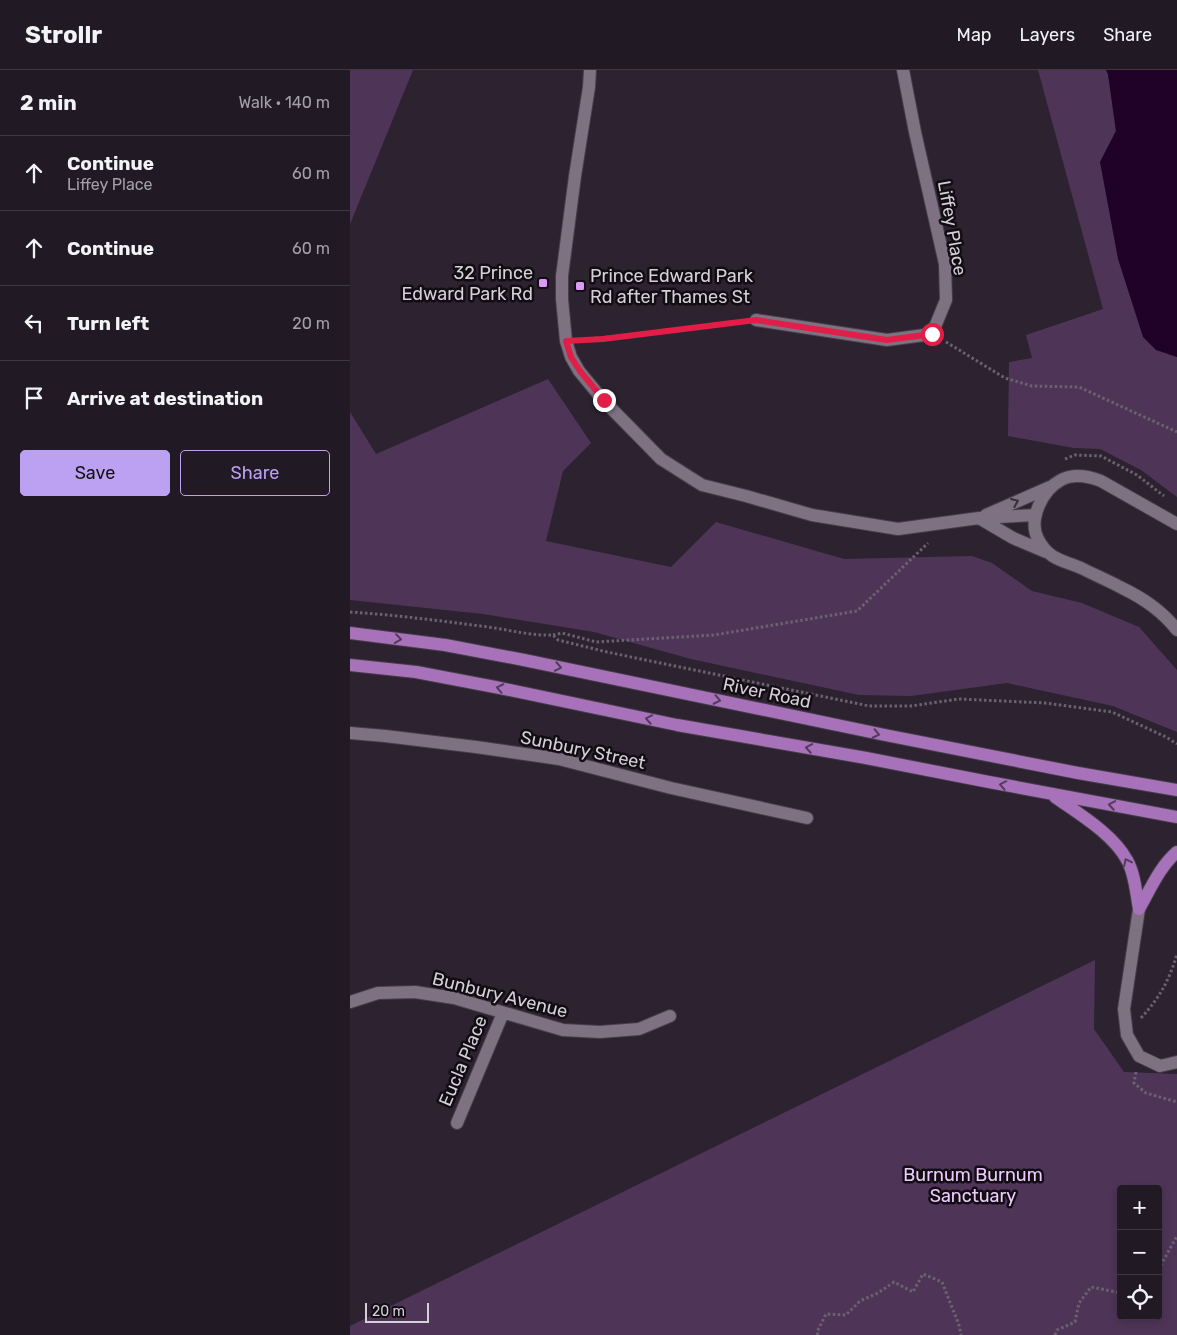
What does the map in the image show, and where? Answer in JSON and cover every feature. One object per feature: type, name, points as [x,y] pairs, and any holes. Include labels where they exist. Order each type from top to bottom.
[{"type":"main road","name":"River Road","points":[[350,633],[444,645],[524,660],[1078,774],[1177,790]]},
{"type":"main road","points":[[350,664],[416,672],[667,723],[857,756],[1177,817]]},
{"type":"main road","points":[[1051,794],[1086,819],[1119,848],[1128,861],[1139,909]]},
{"type":"main road","points":[[1139,909],[1158,875],[1177,852]]},
{"type":"street","points":[[590,70],[562,276],[566,341],[571,357],[580,371],[604,400],[661,459],[702,485],[812,515],[898,529],[979,518],[1036,516]]},
{"type":"street","name":"Liffey Place","points":[[903,70],[945,264],[946,300],[932,334]]},
{"type":"street","points":[[756,320],[887,340],[932,334]]},
{"type":"street","points":[[979,518],[1052,486],[1062,479],[1089,476],[1177,524]]},
{"type":"street","points":[[1046,552],[1037,538],[1034,527],[1041,502],[1052,486]]},
{"type":"street","points":[[979,518],[1013,538],[1140,598],[1170,621],[1177,630]]},
{"type":"street","name":"Sunbury Street","points":[[350,733],[476,747],[559,759],[671,788],[807,818]]},
{"type":"street","points":[[1139,909],[1124,1009],[1127,1035],[1139,1056],[1160,1066],[1177,1062]]},
{"type":"street","name":"Bunbury Avenue","points":[[350,1002],[378,993],[415,992],[454,998],[563,1030],[600,1032],[639,1029],[670,1016]]},
{"type":"street","name":"Eucla Place","points":[[457,1122],[502,1013]]},
{"type":"path","points":[[566,341],[603,339],[756,320]]},
{"type":"path","points":[[932,334],[1005,378],[1032,386],[1078,387],[1177,432]]},
{"type":"path","points":[[350,612],[392,615],[536,635],[562,634],[596,642],[714,635],[857,611],[932,539]]},
{"type":"path","points":[[552,635],[558,640],[607,652],[869,706],[912,706],[959,699],[1044,703],[1112,712],[1177,744]]},
{"type":"path","points":[[1127,1035],[1159,996],[1171,973],[1177,954]]},
{"type":"path","points":[[1139,1056],[1134,1083],[1146,1093],[1177,1102]]},
{"type":"path","points":[[1162,1263],[1177,1236]]},
{"type":"path","points":[[818,1335],[817,1332],[826,1314],[846,1315],[860,1301],[878,1294],[894,1282],[913,1292],[923,1274],[942,1282],[961,1335]]},
{"type":"path","points":[[1055,1335],[1057,1330],[1075,1322],[1079,1303],[1090,1287],[1117,1292]]},
{"type":"green space","points":[[350,70],[413,70],[350,224]]},
{"type":"green space","points":[[1038,70],[1106,70],[1108,74],[1116,131],[1100,162],[1168,354],[1177,357],[1177,497],[1141,470],[1100,449],[1074,448],[1008,436],[1009,362],[1032,358],[1026,335],[1103,309]]},
{"type":"green space","points":[[548,379],[591,443],[563,471],[546,541],[671,567],[716,522],[844,559],[972,556],[992,563],[1032,591],[1082,603],[1139,627],[1177,670],[1177,732],[1113,706],[1007,683],[911,696],[859,695],[691,659],[594,632],[483,614],[350,600],[350,412],[376,454]]},
{"type":"green space","name":"Burnum Burnum Sanctuary","points":[[1095,960],[1094,1029],[1124,1072],[1177,1074],[1177,1335],[350,1335],[350,1326]]},
{"type":"shaded area","points":[[1106,70],[1177,70],[1177,357],[1156,350],[1143,337],[1118,259],[1100,162],[1116,131]]},
{"type":"place","name":"32 Prince Edward Park Rd","points":[[543,283]]},
{"type":"place","name":"Prince Edward Park Rd after Thames St","points":[[580,286]]},
{"type":"route","points":[[604,400],[580,371],[571,357],[566,341],[603,339],[756,320],[887,340],[932,334]]}]
